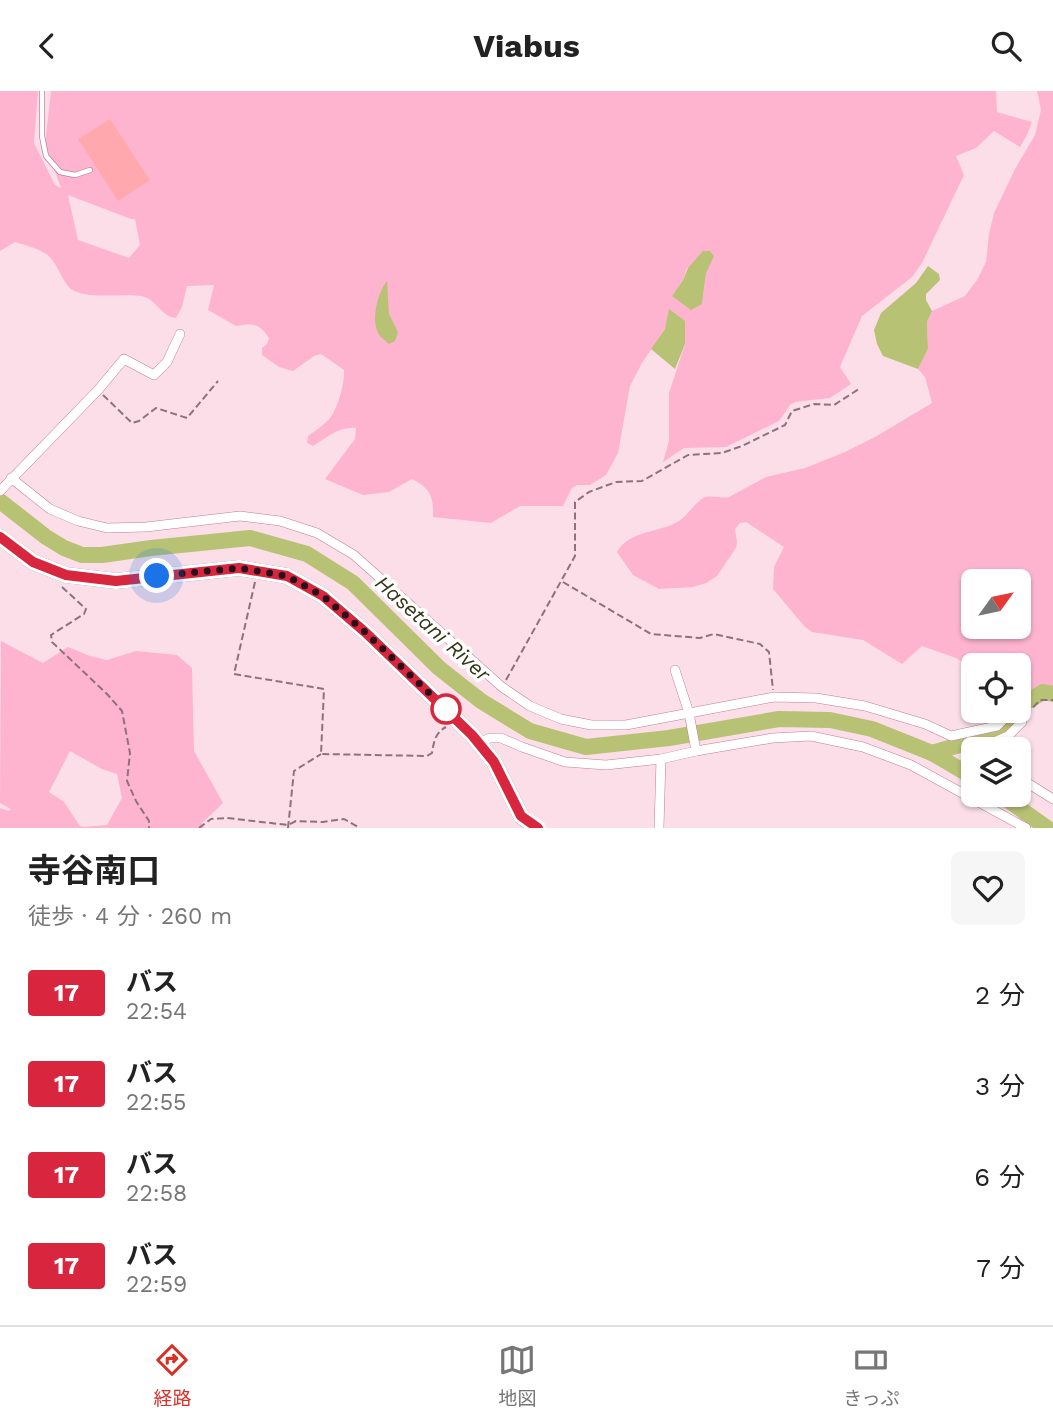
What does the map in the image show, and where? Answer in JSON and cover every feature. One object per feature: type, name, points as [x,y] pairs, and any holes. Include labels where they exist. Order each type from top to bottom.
[{"type":"main road","points":[[0,537],[33,562],[66,575],[116,581],[239,568],[287,576],[323,596],[365,632],[458,721],[494,762],[521,816],[537,828]]},
{"type":"street","points":[[0,491],[124,359],[155,375],[167,362],[180,334]]},
{"type":"street","points":[[11,478],[50,509],[107,529],[240,516],[280,521],[317,533],[354,555],[502,687],[530,706],[561,719],[591,725],[626,725],[774,697],[816,698],[865,706],[925,724],[951,736],[997,726],[1000,723]]},
{"type":"street","points":[[675,670],[689,713],[696,751]]},
{"type":"street","points":[[1006,737],[1021,723]]},
{"type":"street","points":[[478,743],[490,738],[501,738],[565,762],[606,765],[661,759],[773,738],[811,736],[863,747],[911,765],[1026,828]]},
{"type":"street","points":[[659,828],[661,759]]},
{"type":"street","points":[[1031,785],[1053,799]]},
{"type":"lane","points":[[42,91],[41,136],[46,156],[60,172],[75,175],[90,170]]},
{"type":"path","points":[[97,390],[132,423],[156,408],[187,418],[218,381]]},
{"type":"path","points":[[502,687],[575,556],[575,502],[589,492],[616,482],[642,481],[688,456],[722,453],[742,446],[785,425],[792,411],[814,404],[834,405],[859,389]]},
{"type":"path","points":[[258,571],[234,674],[324,689],[321,754]]},
{"type":"path","points":[[66,575],[62,588],[86,609],[84,614],[51,635],[52,642],[122,711],[131,753],[127,781],[149,821],[149,828]]},
{"type":"path","points":[[562,581],[652,634],[700,638],[714,634],[760,643],[769,652],[774,697]]},
{"type":"path","points":[[1031,709],[1040,700],[1053,700]]},
{"type":"path","points":[[288,826],[294,771],[321,754],[427,756],[432,753],[438,731],[458,721]]},
{"type":"path","points":[[199,828],[211,818],[288,826],[296,821],[323,822],[344,819],[360,828]]},
{"type":"shaded area","points":[[0,91],[38,91],[34,143],[55,185],[61,188],[45,144],[51,91],[996,91],[997,112],[1032,122],[1020,147],[994,131],[976,148],[956,156],[964,175],[922,263],[912,277],[862,316],[840,367],[851,384],[830,398],[795,402],[779,421],[726,447],[684,448],[663,462],[669,441],[669,393],[685,344],[665,329],[630,386],[618,453],[606,475],[590,485],[577,485],[572,488],[563,506],[520,506],[491,523],[433,517],[430,494],[412,479],[389,492],[363,495],[325,479],[355,439],[356,428],[339,431],[313,446],[307,443],[308,436],[333,414],[340,395],[344,370],[321,354],[293,371],[279,367],[262,355],[262,348],[269,338],[262,329],[251,325],[236,326],[208,310],[214,285],[187,286],[176,318],[166,315],[141,296],[77,292],[71,289],[50,257],[35,248],[15,242],[0,251]],"holes":[[[68,195],[135,219],[140,245],[129,258],[78,240]],[[687,268],[706,273],[702,304],[672,296],[683,280]]]},
{"type":"shaded area","points":[[1037,91],[1053,91],[1053,689],[1041,686],[1031,691],[1031,653],[961,653],[961,662],[922,646],[902,664],[863,640],[812,632],[773,589],[774,567],[784,547],[746,522],[740,523],[735,529],[736,548],[717,576],[706,583],[693,587],[659,589],[633,575],[617,552],[629,540],[679,521],[703,498],[729,497],[766,477],[805,468],[845,452],[932,403],[925,377],[918,369],[928,349],[927,322],[932,311],[965,296],[977,280],[986,262],[994,213],[1035,135],[1041,110]]},
{"type":"shaded area","points":[[703,251],[710,251],[714,256],[706,273],[702,304],[691,310],[672,296],[688,268]]},
{"type":"shaded area","points":[[928,266],[939,274],[940,280],[926,294],[932,311],[927,322],[928,349],[918,369],[883,356],[874,330],[881,313],[916,283]]},
{"type":"shaded area","points":[[387,281],[389,314],[398,332],[395,341],[389,344],[380,336],[375,324],[378,300]]},
{"type":"shaded area","points":[[669,309],[685,321],[685,344],[675,369],[651,349],[665,329]]},
{"type":"shaded area","points":[[1,641],[43,663],[68,647],[107,660],[136,651],[177,655],[192,668],[194,751],[223,803],[202,823],[204,828],[0,828],[0,808],[9,811],[11,809],[0,803]],"holes":[[[70,751],[102,769],[117,774],[122,798],[107,825],[80,826],[64,802],[49,792]]]},
{"type":"building","points":[[110,119],[150,180],[118,201],[78,139]]},
{"type":"waterway","name":"Hasetani River","points":[[0,501],[46,537],[82,555],[250,538],[307,554],[353,583],[439,668],[481,701],[530,731],[586,747],[669,738],[779,719],[830,720],[872,729],[932,753],[961,770]]},
{"type":"waterway","points":[[1031,699],[1043,692],[1053,694]]},
{"type":"waterway","points":[[932,753],[987,737],[1007,723]]},
{"type":"waterway","points":[[1018,807],[1047,828]]},
{"type":"bus line","name":"17","points":[[0,537],[33,562],[66,575],[116,581],[239,568],[287,576],[323,596],[365,632],[472,735],[494,762],[521,816],[538,828]]},
{"type":"route","points":[[157,576],[239,568],[287,576],[323,596],[446,709]]}]
